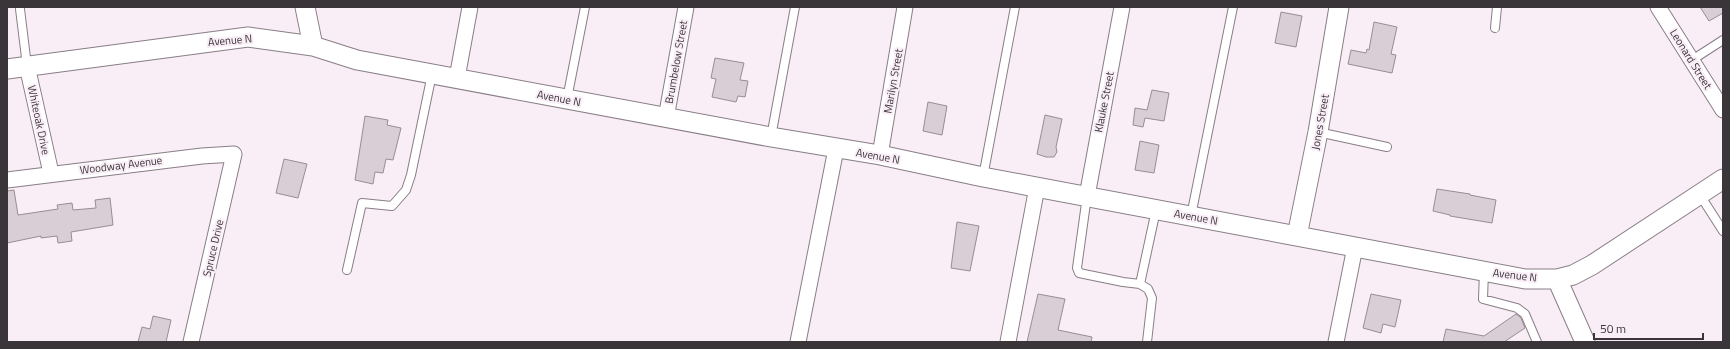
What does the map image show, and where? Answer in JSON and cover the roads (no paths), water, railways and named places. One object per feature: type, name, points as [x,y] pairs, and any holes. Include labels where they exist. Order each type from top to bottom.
[{"type":"street","points":[[305,7],[312,46]]},
{"type":"street","points":[[457,78],[470,7]]},
{"type":"street","name":"Brumbelow Street","points":[[666,118],[686,7]]},
{"type":"street","name":"Marilyn Street","points":[[880,155],[905,7]]},
{"type":"street","name":"Klauke Street","points":[[1087,196],[1122,7]]},
{"type":"street","name":"Jones Street","points":[[1297,236],[1318,132],[1339,7]]},
{"type":"street","name":"Leonard Street","points":[[1658,7],[1723,110]]},
{"type":"street","name":"Avenue N","points":[[7,69],[248,37],[312,46],[357,60],[836,149],[880,155],[983,177],[1525,279],[1557,279],[1577,273],[1648,229],[1723,179]]},
{"type":"street","name":"Whiteoak Drive","points":[[28,66],[51,173]]},
{"type":"street","points":[[798,342],[836,149]]},
{"type":"street","name":"Woodway Avenue","points":[[7,180],[51,173],[202,156],[234,154]]},
{"type":"street","name":"Spruce Drive","points":[[191,342],[234,154]]},
{"type":"street","points":[[1008,342],[1037,187]]},
{"type":"street","points":[[1336,342],[1356,247]]},
{"type":"street","points":[[1557,279],[1585,342]]},
{"type":"lane","points":[[567,99],[585,7]]},
{"type":"lane","points":[[771,137],[795,7]]},
{"type":"lane","points":[[983,177],[1015,7]]},
{"type":"lane","points":[[1190,216],[1233,7]]},
{"type":"lane","points":[[1495,28],[1497,7]]},
{"type":"lane","points":[[22,8],[28,66]]},
{"type":"lane","points":[[1692,60],[1723,40]]},
{"type":"lane","points":[[347,270],[362,203],[392,206],[406,190],[411,174],[432,74]]},
{"type":"lane","points":[[1318,132],[1387,147]]},
{"type":"lane","points":[[1700,194],[1723,231]]},
{"type":"lane","points":[[1087,196],[1076,268],[1080,272],[1123,282],[1140,284],[1148,289],[1152,298],[1147,342]]},
{"type":"lane","points":[[1140,284],[1156,210]]},
{"type":"lane","points":[[1484,271],[1483,298],[1517,308],[1525,314],[1537,342]]}]
